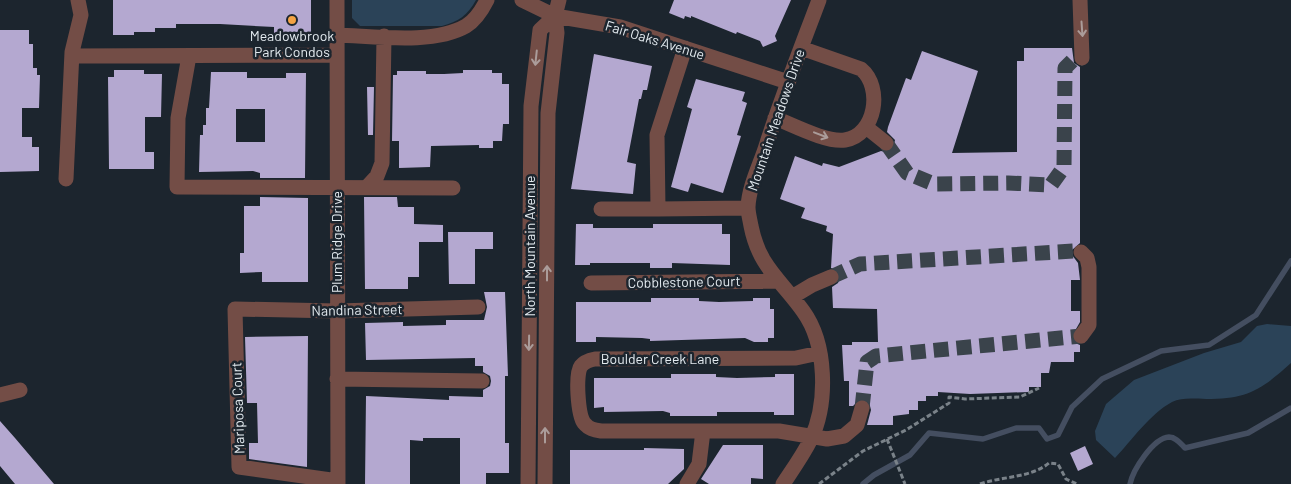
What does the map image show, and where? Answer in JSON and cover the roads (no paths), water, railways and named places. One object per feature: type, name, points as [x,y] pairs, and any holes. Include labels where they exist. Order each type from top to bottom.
[{"type":"street","points":[[66,180],[72,56],[81,15],[78,0]]},
{"type":"street","name":"Plum Ridge Drive","points":[[336,0],[338,483]]},
{"type":"street","points":[[337,35],[425,36],[449,33],[467,26],[481,13],[487,0]]},
{"type":"street","name":"Fair Oaks Avenue","points":[[522,0],[555,16],[620,27],[788,82]]},
{"type":"street","name":"North Mountain Avenue","points":[[545,484],[547,150],[549,90],[558,33],[555,16],[558,0]]},
{"type":"street","name":"Mountain Meadows Drive","points":[[783,484],[812,438],[820,413],[821,379],[819,353],[814,332],[805,313],[777,281],[757,249],[748,208],[775,118],[819,0]]},
{"type":"street","points":[[1080,0],[1082,58]]},
{"type":"street","name":"North Mountain Avenue","points":[[528,484],[531,106],[540,30],[555,16]]},
{"type":"street","points":[[366,188],[376,176],[383,153],[384,36]]},
{"type":"street","points":[[658,209],[657,135],[685,48]]},
{"type":"street","points":[[775,118],[833,140],[854,137],[866,127],[875,98],[869,76],[861,69],[801,48]]},
{"type":"street","points":[[72,56],[337,55]]},
{"type":"street","points":[[189,56],[178,118],[177,188],[453,188]]},
{"type":"street","points":[[866,127],[886,143]]},
{"type":"street","points":[[601,209],[748,208]]},
{"type":"street","points":[[1081,252],[1087,258],[1089,267],[1089,325],[1081,336]]},
{"type":"street","points":[[792,297],[812,284],[831,276]]},
{"type":"street","name":"Cobblestone Court","points":[[591,283],[777,281]]},
{"type":"street","name":"Nandina Street","points":[[235,310],[337,311],[478,307]]},
{"type":"street","name":"Mariposa Court","points":[[235,310],[239,467],[338,483]]},
{"type":"street","name":"Boulder Creek Lane","points":[[819,353],[796,358],[595,359],[580,367],[578,374],[579,410],[583,422],[590,429],[601,432],[779,432],[827,439],[844,436],[857,425],[862,408]]},
{"type":"street","points":[[337,379],[482,381]]},
{"type":"street","points":[[0,395],[20,390]]},
{"type":"street","points":[[687,484],[699,464],[703,431]]},
{"type":"waterway","points":[[863,484],[874,475],[910,455],[929,433],[983,439],[1016,428],[1039,428],[1047,439],[1058,435],[1072,407],[1102,379],[1161,351],[1209,345],[1256,315],[1291,261]]},
{"type":"waterway","points":[[1130,484],[1135,471],[1150,449],[1163,439],[1174,438],[1185,448],[1248,433],[1291,408]]},
{"type":"tunnel","points":[[886,143],[907,173],[934,184],[1008,183],[1051,185],[1064,167],[1065,68],[1073,60],[1082,58]]},
{"type":"tunnel","points":[[831,277],[860,264],[1081,252]]},
{"type":"tunnel","points":[[862,408],[867,362],[876,356],[1081,336]]},
{"type":"place","name":"Meadowbrook Park Condos","points":[[292,20]]}]
